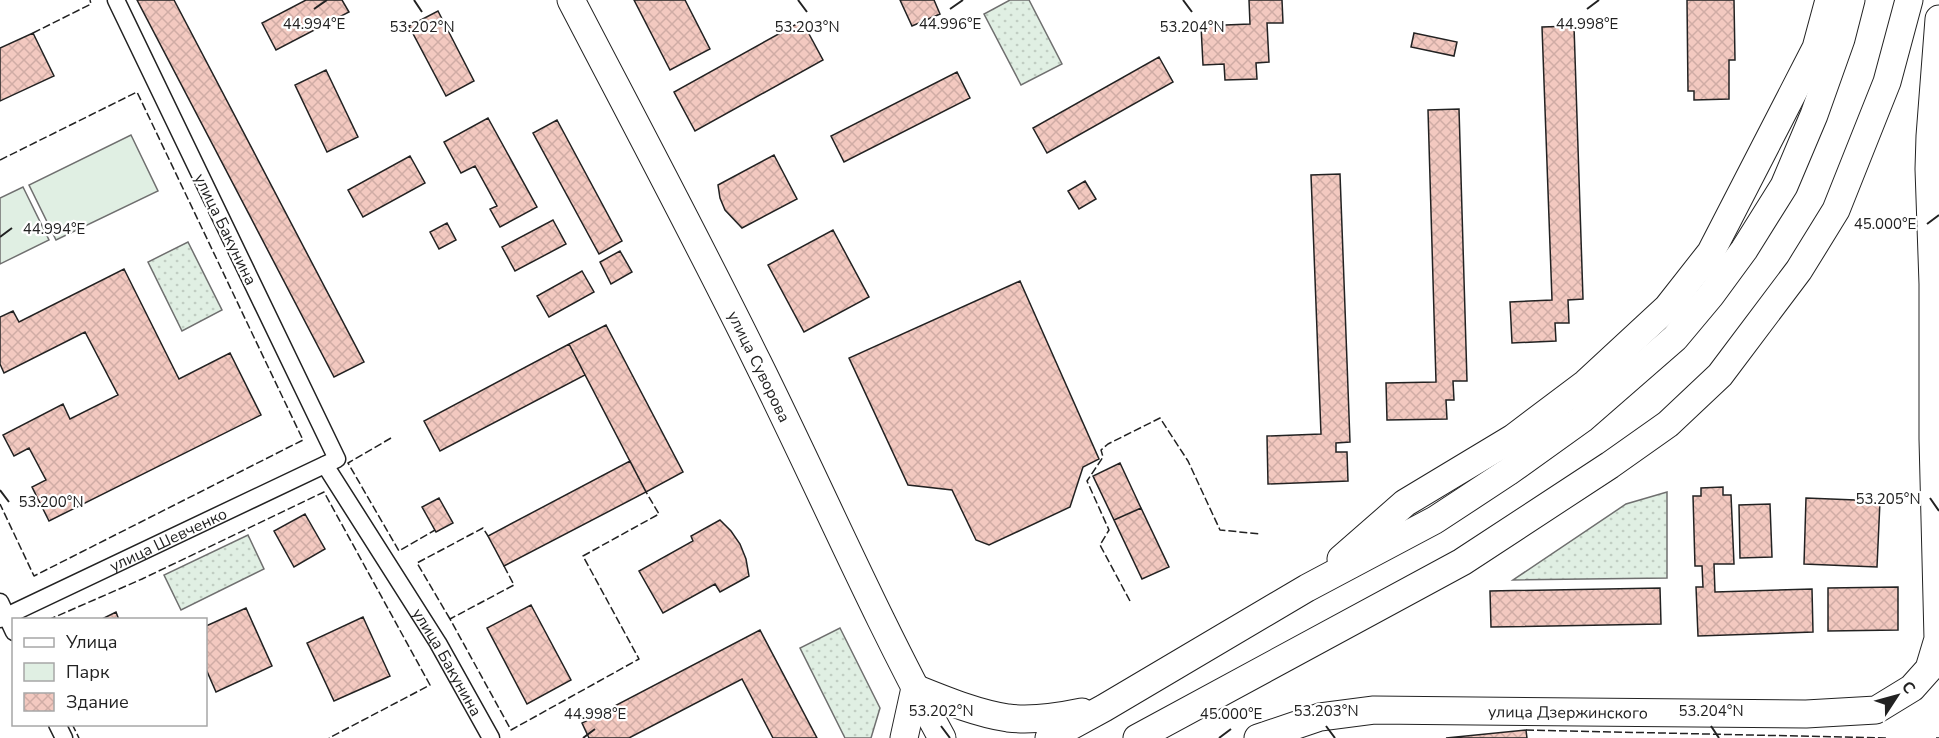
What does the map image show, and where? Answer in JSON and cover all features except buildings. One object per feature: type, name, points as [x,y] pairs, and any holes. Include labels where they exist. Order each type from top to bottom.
[{"type":"main road","name":"улица Суворова","points":[[571,0],[694,234],[915,688],[942,738]]},
{"type":"main road","points":[[1307,588],[1398,508],[1513,438],[1586,383],[1667,308],[1711,252],[1816,48],[1829,0]]},
{"type":"main road","points":[[1049,738],[1307,588],[1435,520],[1508,472],[1582,418],[1675,339],[1744,250],[1784,186],[1814,115],[1841,39],[1851,0]]},
{"type":"main road","points":[[1137,738],[1462,562],[1658,431],[1720,375],[1799,270],[1836,210],[1887,82],[1909,0]]},
{"type":"main road","name":"улица Дзержинского","points":[[1258,738],[1320,717],[1374,710],[1806,714],[1876,710],[1912,688],[1929,669],[1938,639],[1929,169],[1939,19]]},
{"type":"main road","points":[[904,738],[915,688],[974,710],[1010,718],[1057,718],[1104,708]]},
{"type":"main road","points":[[1163,738],[1196,706]]},
{"type":"street","name":"улица Бакунина","points":[[116,0],[331,462],[491,738]]},
{"type":"street","name":"улица Шевченко","points":[[2,612],[331,462]]},
{"type":"street","points":[[2,612],[12,629]]},
{"type":"green space","points":[[1010,0],[1029,0],[1062,64],[1021,85],[984,14]]},
{"type":"green space","points":[[131,135],[158,191],[56,240],[29,185]]},
{"type":"green space","points":[[23,187],[49,240],[0,264],[0,198]]},
{"type":"green space","points":[[188,242],[222,310],[182,331],[148,262]]},
{"type":"green space","points":[[1667,492],[1667,578],[1513,580],[1626,504]]},
{"type":"green space","points":[[248,535],[264,569],[181,610],[164,575]]},
{"type":"green space","points":[[840,628],[880,708],[871,738],[845,738],[800,648]]},
{"type":"fence","points":[[33,33],[91,4],[90,0]]},
{"type":"fence","points":[[0,160],[137,92],[303,440],[34,576],[0,504]]},
{"type":"fence","points":[[1130,601],[1100,545],[1109,530],[1087,481],[1103,457],[1101,450],[1108,444],[1160,418],[1188,461],[1220,530],[1261,534]]},
{"type":"fence","points":[[391,438],[348,463],[399,551],[435,530]]},
{"type":"fence","points":[[53,618],[142,579],[324,492],[430,685],[329,738]]},
{"type":"fence","points":[[504,566],[514,585],[450,619],[511,730],[639,659],[583,556],[659,514],[646,492]]},
{"type":"fence","points":[[450,619],[417,563],[483,528],[488,536]]},
{"type":"fence","points":[[73,726],[79,738]]},
{"type":"fence","points":[[1526,730],[1886,738]]}]
